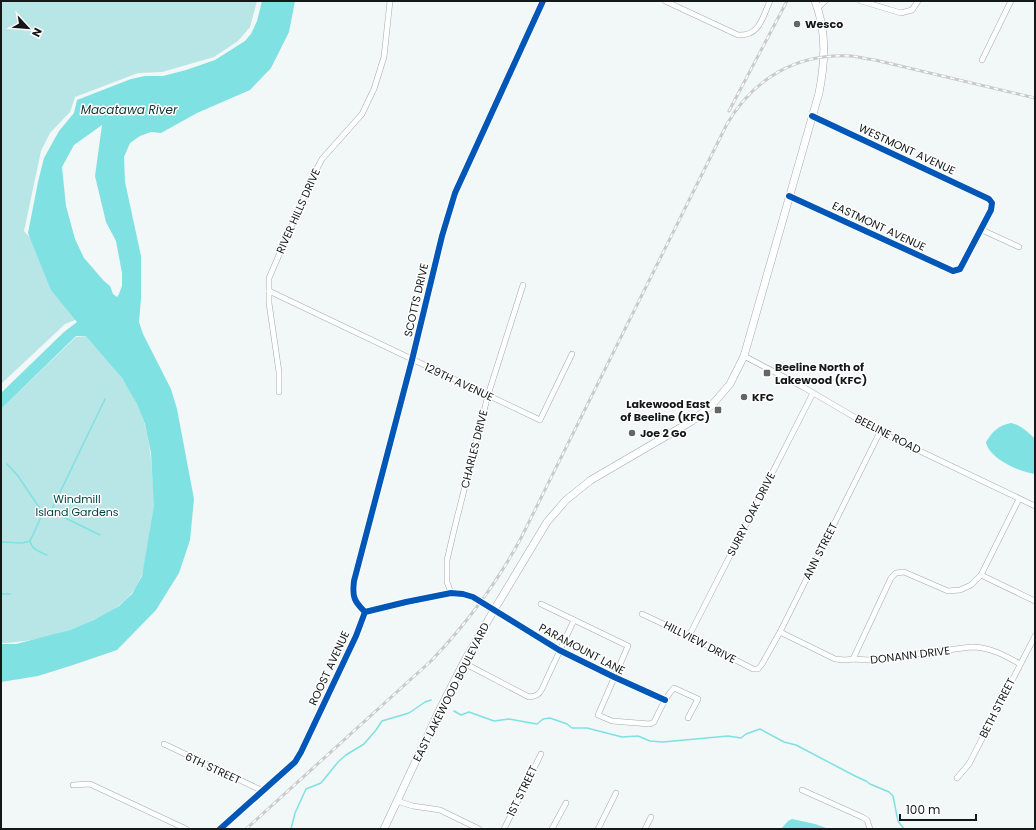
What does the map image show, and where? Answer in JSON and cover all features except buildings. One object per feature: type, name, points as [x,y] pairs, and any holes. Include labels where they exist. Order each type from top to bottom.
[{"type":"main road","name":"EAST LAKEWOOD BOULEVARD","points":[[384,829],[441,707],[464,662],[547,522],[566,500],[591,480],[692,421],[717,400],[730,384],[744,356],[823,72],[823,31],[817,5]]},
{"type":"street","name":"RIVER HILLS DRIVE","points":[[279,392],[279,372],[272,326],[269,278],[314,174],[322,159],[362,114],[374,89],[384,57],[390,1]]},
{"type":"street","name":"SCOTTS DRIVE","points":[[365,612],[357,605],[352,594],[354,581],[412,360],[440,243],[455,193],[543,1]]},
{"type":"street","points":[[665,1],[738,36],[745,36],[756,30],[770,1]]},
{"type":"street","points":[[817,5],[825,1]]},
{"type":"street","points":[[861,1],[901,13],[909,11],[915,7],[918,1]]},
{"type":"street","points":[[982,60],[1011,1]]},
{"type":"street","name":"WESTMONT AVENUE","points":[[812,116],[989,199],[992,203],[991,210],[982,230]]},
{"type":"street","name":"EASTMONT AVENUE","points":[[789,196],[952,271],[960,269],[982,230]]},
{"type":"street","points":[[982,230],[1019,247]]},
{"type":"street","name":"CHARLES DRIVE","points":[[451,592],[447,582],[447,560],[488,395],[523,284]]},
{"type":"street","name":"129TH AVENUE","points":[[269,291],[540,420],[572,354]]},
{"type":"street","name":"BEELINE ROAD","points":[[744,356],[813,393],[880,432],[1035,506]]},
{"type":"street","name":"SURRY OAK DRIVE","points":[[689,636],[813,393]]},
{"type":"street","name":"ANN STREET","points":[[758,669],[780,632],[880,432]]},
{"type":"street","points":[[853,659],[891,578],[896,573],[904,572],[948,591],[955,592],[971,585],[981,575],[1019,499]]},
{"type":"street","points":[[981,575],[1035,601]]},
{"type":"street","points":[[365,612],[451,592],[473,598],[494,610]]},
{"type":"street","points":[[541,604],[628,646],[598,715],[612,721],[650,724],[654,722],[669,692],[674,688],[698,699],[688,718]]},
{"type":"street","name":"PARAMOUNT LANE","points":[[494,610],[559,650],[665,700]]},
{"type":"street","name":"ROOST AVENUE","points":[[220,829],[295,762],[356,636],[365,612]]},
{"type":"street","name":"HILLVIEW DRIVE","points":[[642,614],[753,669],[758,669]]},
{"type":"street","points":[[464,662],[529,697],[535,696],[540,693],[574,620]]},
{"type":"street","name":"DONANN DRIVE","points":[[780,632],[835,659],[869,660],[981,647],[996,652],[1020,664]]},
{"type":"street","name":"BETH STREET","points":[[957,778],[969,764],[1035,636]]},
{"type":"street","name":"6TH STREET","points":[[164,744],[263,791]]},
{"type":"street","name":"1ST STREET","points":[[504,829],[541,754]]},
{"type":"street","points":[[73,786],[90,784],[186,829]]},
{"type":"street","points":[[802,790],[862,817],[866,820],[870,829]]},
{"type":"street","points":[[598,829],[616,793]]},
{"type":"street","points":[[397,801],[413,806],[440,810],[479,829]]},
{"type":"street","points":[[552,829],[566,803]]},
{"type":"street","points":[[645,829],[651,817]]},
{"type":"green space","points":[[1,1],[257,1],[250,27],[238,41],[214,57],[162,72],[138,73],[75,97],[70,112],[50,133],[41,151],[24,231],[64,276],[80,318],[65,324],[1,384]]},
{"type":"green space","name":"Windmill Island Gardens","points":[[87,336],[127,385],[141,413],[147,433],[154,501],[152,522],[143,571],[135,589],[131,594],[106,614],[71,629],[52,635],[16,642],[1,643],[1,409],[76,337]]},
{"type":"water","name":"Macatawa River","points":[[262,1],[295,1],[289,32],[271,68],[250,90],[197,113],[161,133],[151,132],[140,136],[130,143],[124,157],[125,182],[141,256],[141,298],[139,322],[143,334],[171,389],[177,409],[194,499],[190,540],[179,573],[156,610],[117,650],[38,676],[1,682],[1,644],[16,644],[70,630],[94,620],[119,606],[132,594],[142,576],[154,506],[151,453],[145,424],[137,404],[122,378],[86,336],[76,336],[1,409],[1,393],[64,332],[77,322],[51,290],[28,233],[44,158],[59,131],[74,113],[77,100],[131,79],[145,76],[163,76],[215,60],[245,41],[251,34],[257,21]],"holes":[[[102,125],[95,176],[106,222],[116,241],[122,273],[122,286],[117,297],[113,294],[110,286],[84,258],[75,239],[66,206],[62,167],[74,145]]]},
{"type":"water","points":[[1011,423],[1027,431],[1035,439],[1035,474],[1021,471],[1006,464],[988,448],[986,442],[993,432],[1003,425]]},
{"type":"water","points":[[792,819],[829,829],[781,829],[788,821]]},
{"type":"waterway","points":[[7,464],[18,476],[43,513],[51,511],[105,399]]},
{"type":"waterway","points":[[51,511],[100,535]]},
{"type":"waterway","points":[[1,542],[22,543],[30,541],[43,513]]},
{"type":"waterway","points":[[30,541],[34,549],[47,555]]},
{"type":"waterway","points":[[1,594],[10,594]]},
{"type":"waterway","points":[[291,829],[295,813],[306,789],[321,783],[338,762],[346,755],[364,744],[382,721],[409,713],[425,702],[431,700]]},
{"type":"waterway","points":[[454,711],[461,715],[469,712],[494,721],[509,719],[537,724],[543,719],[550,718],[567,724],[572,728],[587,728],[622,737],[638,736],[650,741],[663,742],[728,736],[741,738],[746,734],[760,729],[784,742],[796,745],[870,784],[889,792],[893,796],[898,821],[904,829]]},
{"type":"railway","points":[[729,111],[787,1]]},
{"type":"railway","points":[[246,829],[432,660],[457,632],[492,587],[521,538],[727,124],[750,94],[764,81],[795,64],[831,56],[851,56],[875,60],[1035,98]]},
{"type":"cycle path","points":[[365,612],[358,605],[355,598],[353,591],[354,581],[412,360],[442,236],[455,193],[543,1]]},
{"type":"cycle path","points":[[789,196],[953,271],[960,269],[991,210],[992,203],[989,199],[812,116]]},
{"type":"cycle path","points":[[220,829],[295,762],[356,636],[365,612],[451,593],[463,594],[473,597],[559,650],[665,700]]},
{"type":"place","name":"Wesco","points":[[797,24]]},
{"type":"place","name":"Beeline North of Lakewood (KFC)","points":[[767,373]]},
{"type":"place","name":"KFC","points":[[744,397]]},
{"type":"place","name":"Lakewood East of Beeline (KFC)","points":[[718,410]]},
{"type":"place","name":"Joe 2 Go","points":[[632,433]]}]
